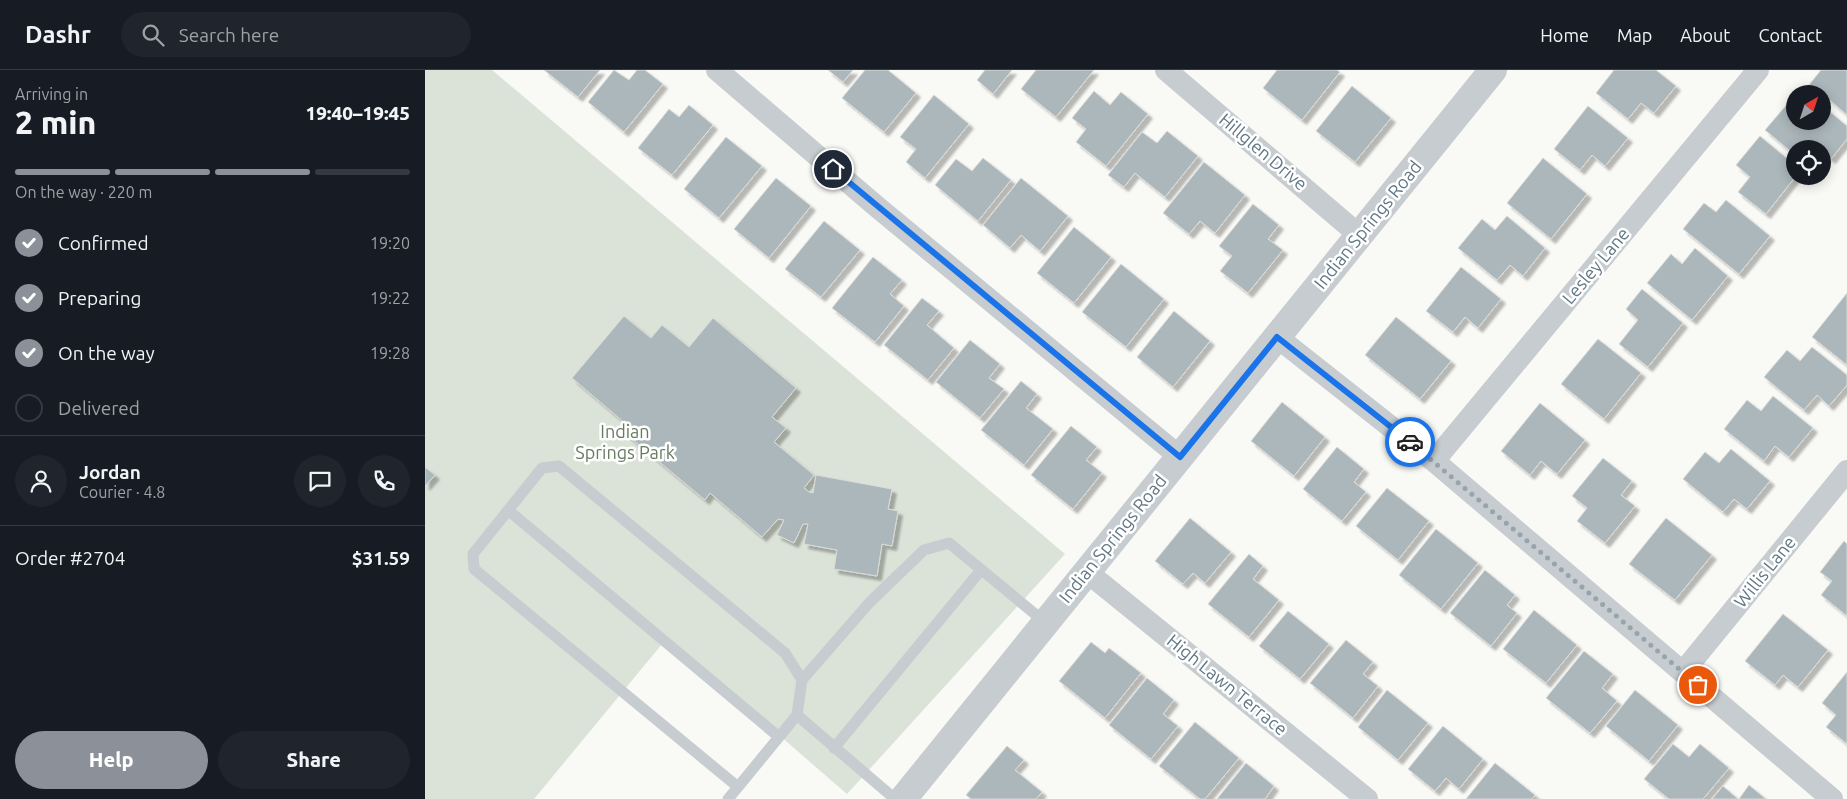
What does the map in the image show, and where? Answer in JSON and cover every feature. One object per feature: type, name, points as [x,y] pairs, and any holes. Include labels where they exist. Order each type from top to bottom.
[{"type":"street","points":[[717,70],[876,206],[1180,457]]},
{"type":"street","name":"Hillglen Drive","points":[[1166,70],[1359,235]]},
{"type":"street","name":"Indian Springs Road","points":[[903,799],[1493,70]]},
{"type":"street","name":"Lesley Lane","points":[[1434,461],[1758,70]]},
{"type":"street","points":[[1277,337],[1434,461],[1832,799]]},
{"type":"street","name":"Willis Lane","points":[[1683,672],[1847,471]]},
{"type":"street","name":"High Lawn Terrace","points":[[1087,572],[1367,799]]},
{"type":"lane","points":[[738,787],[475,569],[473,554],[542,468],[559,466],[785,653],[802,680]]},
{"type":"lane","points":[[508,510],[779,737]]},
{"type":"lane","points":[[728,799],[797,715],[802,680],[870,602],[924,550],[949,543],[1046,623]]},
{"type":"lane","points":[[835,748],[981,570]]},
{"type":"lane","points":[[797,715],[895,799]]},
{"type":"green space","name":"Indian Springs Park","points":[[425,70],[492,70],[1065,554],[847,794],[667,638],[534,799],[425,799]]},
{"type":"building","points":[[544,70],[600,70],[578,97]]},
{"type":"building","points":[[614,70],[629,80],[637,70],[645,70],[663,84],[624,132],[588,102]]},
{"type":"building","points":[[828,70],[853,70],[843,82]]},
{"type":"building","points":[[865,70],[888,70],[916,93],[884,132],[842,98]]},
{"type":"building","points":[[985,70],[1012,70],[993,94],[977,80]]},
{"type":"building","points":[[1036,70],[1094,70],[1056,117],[1021,89]]},
{"type":"building","points":[[1277,70],[1337,70],[1340,72],[1302,120],[1263,88]]},
{"type":"building","points":[[1614,70],[1656,70],[1676,86],[1654,113],[1641,103],[1628,119],[1596,93]]},
{"type":"building","points":[[1821,70],[1847,70],[1847,115],[1831,101],[1831,85],[1809,85]]},
{"type":"building","points":[[1352,86],[1391,118],[1355,162],[1316,131]]},
{"type":"building","points":[[1094,91],[1110,105],[1121,92],[1148,114],[1106,166],[1076,142],[1086,129],[1072,118]]},
{"type":"building","points":[[934,95],[969,124],[925,178],[906,162],[916,149],[900,137]]},
{"type":"building","points":[[689,105],[713,125],[672,175],[638,148],[669,109],[679,117]]},
{"type":"building","points":[[1588,106],[1628,138],[1605,166],[1592,155],[1580,170],[1554,149]]},
{"type":"building","points":[[1786,106],[1786,130],[1831,130],[1831,113],[1847,126],[1847,139],[1831,159],[1831,140],[1786,140],[1786,148],[1765,130]]},
{"type":"building","points":[[1167,131],[1198,156],[1165,197],[1135,173],[1124,187],[1108,175],[1142,132],[1157,143]]},
{"type":"building","points":[[1760,136],[1786,158],[1786,185],[1789,185],[1766,214],[1738,192],[1750,177],[1736,165]]},
{"type":"building","points":[[726,137],[762,166],[719,218],[684,189]]},
{"type":"building","points":[[983,158],[1011,180],[978,221],[935,185],[956,159],[972,171]]},
{"type":"building","points":[[1543,158],[1587,194],[1551,239],[1507,203]]},
{"type":"building","points":[[1204,162],[1245,195],[1215,233],[1200,221],[1189,234],[1163,213]]},
{"type":"building","points":[[776,178],[811,206],[769,258],[734,229]]},
{"type":"building","points":[[1021,178],[1068,216],[1040,251],[1021,235],[1010,248],[983,225]]},
{"type":"building","points":[[1726,200],[1770,236],[1739,274],[1683,229],[1704,203],[1716,212]]},
{"type":"building","points":[[1253,204],[1279,225],[1268,239],[1283,250],[1248,293],[1220,271],[1232,256],[1219,246]]},
{"type":"building","points":[[1507,216],[1545,248],[1523,276],[1510,265],[1497,280],[1458,248],[1482,219],[1495,230]]},
{"type":"building","points":[[824,221],[860,250],[821,297],[785,269]]},
{"type":"building","points":[[1074,227],[1111,257],[1074,303],[1037,273]]},
{"type":"building","points":[[1695,248],[1728,276],[1692,320],[1647,283],[1671,254],[1682,264]]},
{"type":"building","points":[[873,257],[902,280],[890,294],[904,306],[875,342],[832,308]]},
{"type":"building","points":[[1121,264],[1164,299],[1126,347],[1082,312]]},
{"type":"building","points":[[1461,267],[1501,299],[1478,328],[1465,317],[1453,332],[1426,311]]},
{"type":"building","points":[[1642,289],[1683,323],[1648,367],[1619,344],[1638,320],[1626,309]]},
{"type":"building","points":[[1847,293],[1847,365],[1812,337]]},
{"type":"building","points":[[922,298],[939,311],[927,325],[954,348],[928,380],[884,345]]},
{"type":"building","points":[[1174,311],[1210,341],[1173,387],[1137,357]]},
{"type":"building","points":[[624,316],[651,338],[662,325],[689,347],[713,318],[796,388],[772,417],[786,428],[774,442],[814,475],[804,488],[813,493],[816,475],[892,489],[888,509],[898,511],[892,546],[882,544],[877,576],[834,569],[837,550],[804,544],[808,524],[803,524],[794,543],[777,535],[784,520],[778,519],[762,537],[710,493],[705,500],[621,430],[626,424],[572,378]]},
{"type":"building","points":[[1396,317],[1451,361],[1420,399],[1365,355]]},
{"type":"building","points":[[1598,339],[1641,373],[1604,419],[1561,384]]},
{"type":"building","points":[[970,340],[1000,364],[989,378],[1004,389],[980,418],[936,382]]},
{"type":"building","points":[[1812,347],[1847,375],[1847,385],[1829,406],[1817,395],[1804,410],[1764,377],[1787,350],[1800,361]]},
{"type":"building","points":[[1021,381],[1037,394],[1026,408],[1053,429],[1024,465],[981,430]]},
{"type":"building","points":[[1773,396],[1813,428],[1789,457],[1775,446],[1764,461],[1724,429],[1747,400],[1761,411]]},
{"type":"building","points":[[1282,402],[1325,437],[1294,476],[1251,441]]},
{"type":"building","points":[[1540,403],[1585,440],[1557,474],[1541,461],[1530,475],[1501,451]]},
{"type":"building","points":[[1071,426],[1097,447],[1086,460],[1102,473],[1073,509],[1031,475]]},
{"type":"building","points":[[1337,447],[1364,469],[1354,482],[1366,492],[1342,521],[1303,489]]},
{"type":"building","points":[[1731,449],[1770,481],[1747,509],[1734,499],[1723,512],[1683,479],[1705,452],[1719,463]]},
{"type":"building","points":[[1603,458],[1632,481],[1621,495],[1635,506],[1605,543],[1577,521],[1587,508],[1572,496]]},
{"type":"building","points":[[425,467],[435,475],[425,486]]},
{"type":"building","points":[[1387,488],[1429,521],[1398,560],[1356,526]]},
{"type":"building","points":[[1190,518],[1231,552],[1205,583],[1193,573],[1183,584],[1155,561]]},
{"type":"building","points":[[1666,518],[1712,555],[1675,600],[1629,564]]},
{"type":"building","points":[[1436,529],[1478,563],[1441,609],[1399,575]]},
{"type":"building","points":[[1844,541],[1847,544],[1847,616],[1821,595],[1832,581],[1820,572]]},
{"type":"building","points":[[1249,554],[1263,566],[1253,579],[1279,600],[1249,637],[1208,604]]},
{"type":"building","points":[[1485,570],[1515,595],[1507,605],[1517,613],[1491,646],[1450,613]]},
{"type":"building","points":[[1534,610],[1577,645],[1546,683],[1503,649]]},
{"type":"building","points":[[1288,611],[1329,644],[1300,679],[1259,646]]},
{"type":"building","points":[[1783,614],[1828,650],[1798,687],[1783,675],[1775,685],[1745,661]]},
{"type":"building","points":[[1346,640],[1373,662],[1363,674],[1378,686],[1353,718],[1310,683]]},
{"type":"building","points":[[1091,642],[1105,653],[1109,648],[1141,673],[1105,718],[1059,681]]},
{"type":"building","points":[[1584,651],[1613,674],[1602,688],[1617,701],[1590,733],[1546,698]]},
{"type":"building","points":[[1847,672],[1847,744],[1826,727],[1836,715],[1822,703]]},
{"type":"building","points":[[1147,678],[1174,700],[1163,714],[1178,726],[1151,759],[1109,725]]},
{"type":"building","points":[[1387,690],[1428,723],[1398,760],[1358,727]]},
{"type":"building","points":[[1635,690],[1678,725],[1649,761],[1606,726]]},
{"type":"building","points":[[1195,722],[1239,758],[1205,799],[1200,799],[1159,766]]},
{"type":"building","points":[[1443,726],[1483,759],[1459,789],[1446,778],[1435,791],[1408,769]]},
{"type":"building","points":[[1673,744],[1689,757],[1700,744],[1729,768],[1703,799],[1669,799],[1644,779]]},
{"type":"building","points":[[1007,746],[1024,760],[1015,770],[1042,792],[1036,799],[971,799],[966,795]]},
{"type":"building","points":[[1246,763],[1274,786],[1265,799],[1217,799]]},
{"type":"building","points":[[1495,763],[1535,795],[1532,799],[1466,799]]},
{"type":"building","points":[[1749,785],[1766,799],[1739,799]]},
{"type":"building","points":[[1723,786],[1738,799],[1712,799]]},
{"type":"way so far","points":[[1410,442],[1698,685]]},
{"type":"route","points":[[833,169],[1180,457],[1277,337],[1410,442]]}]
